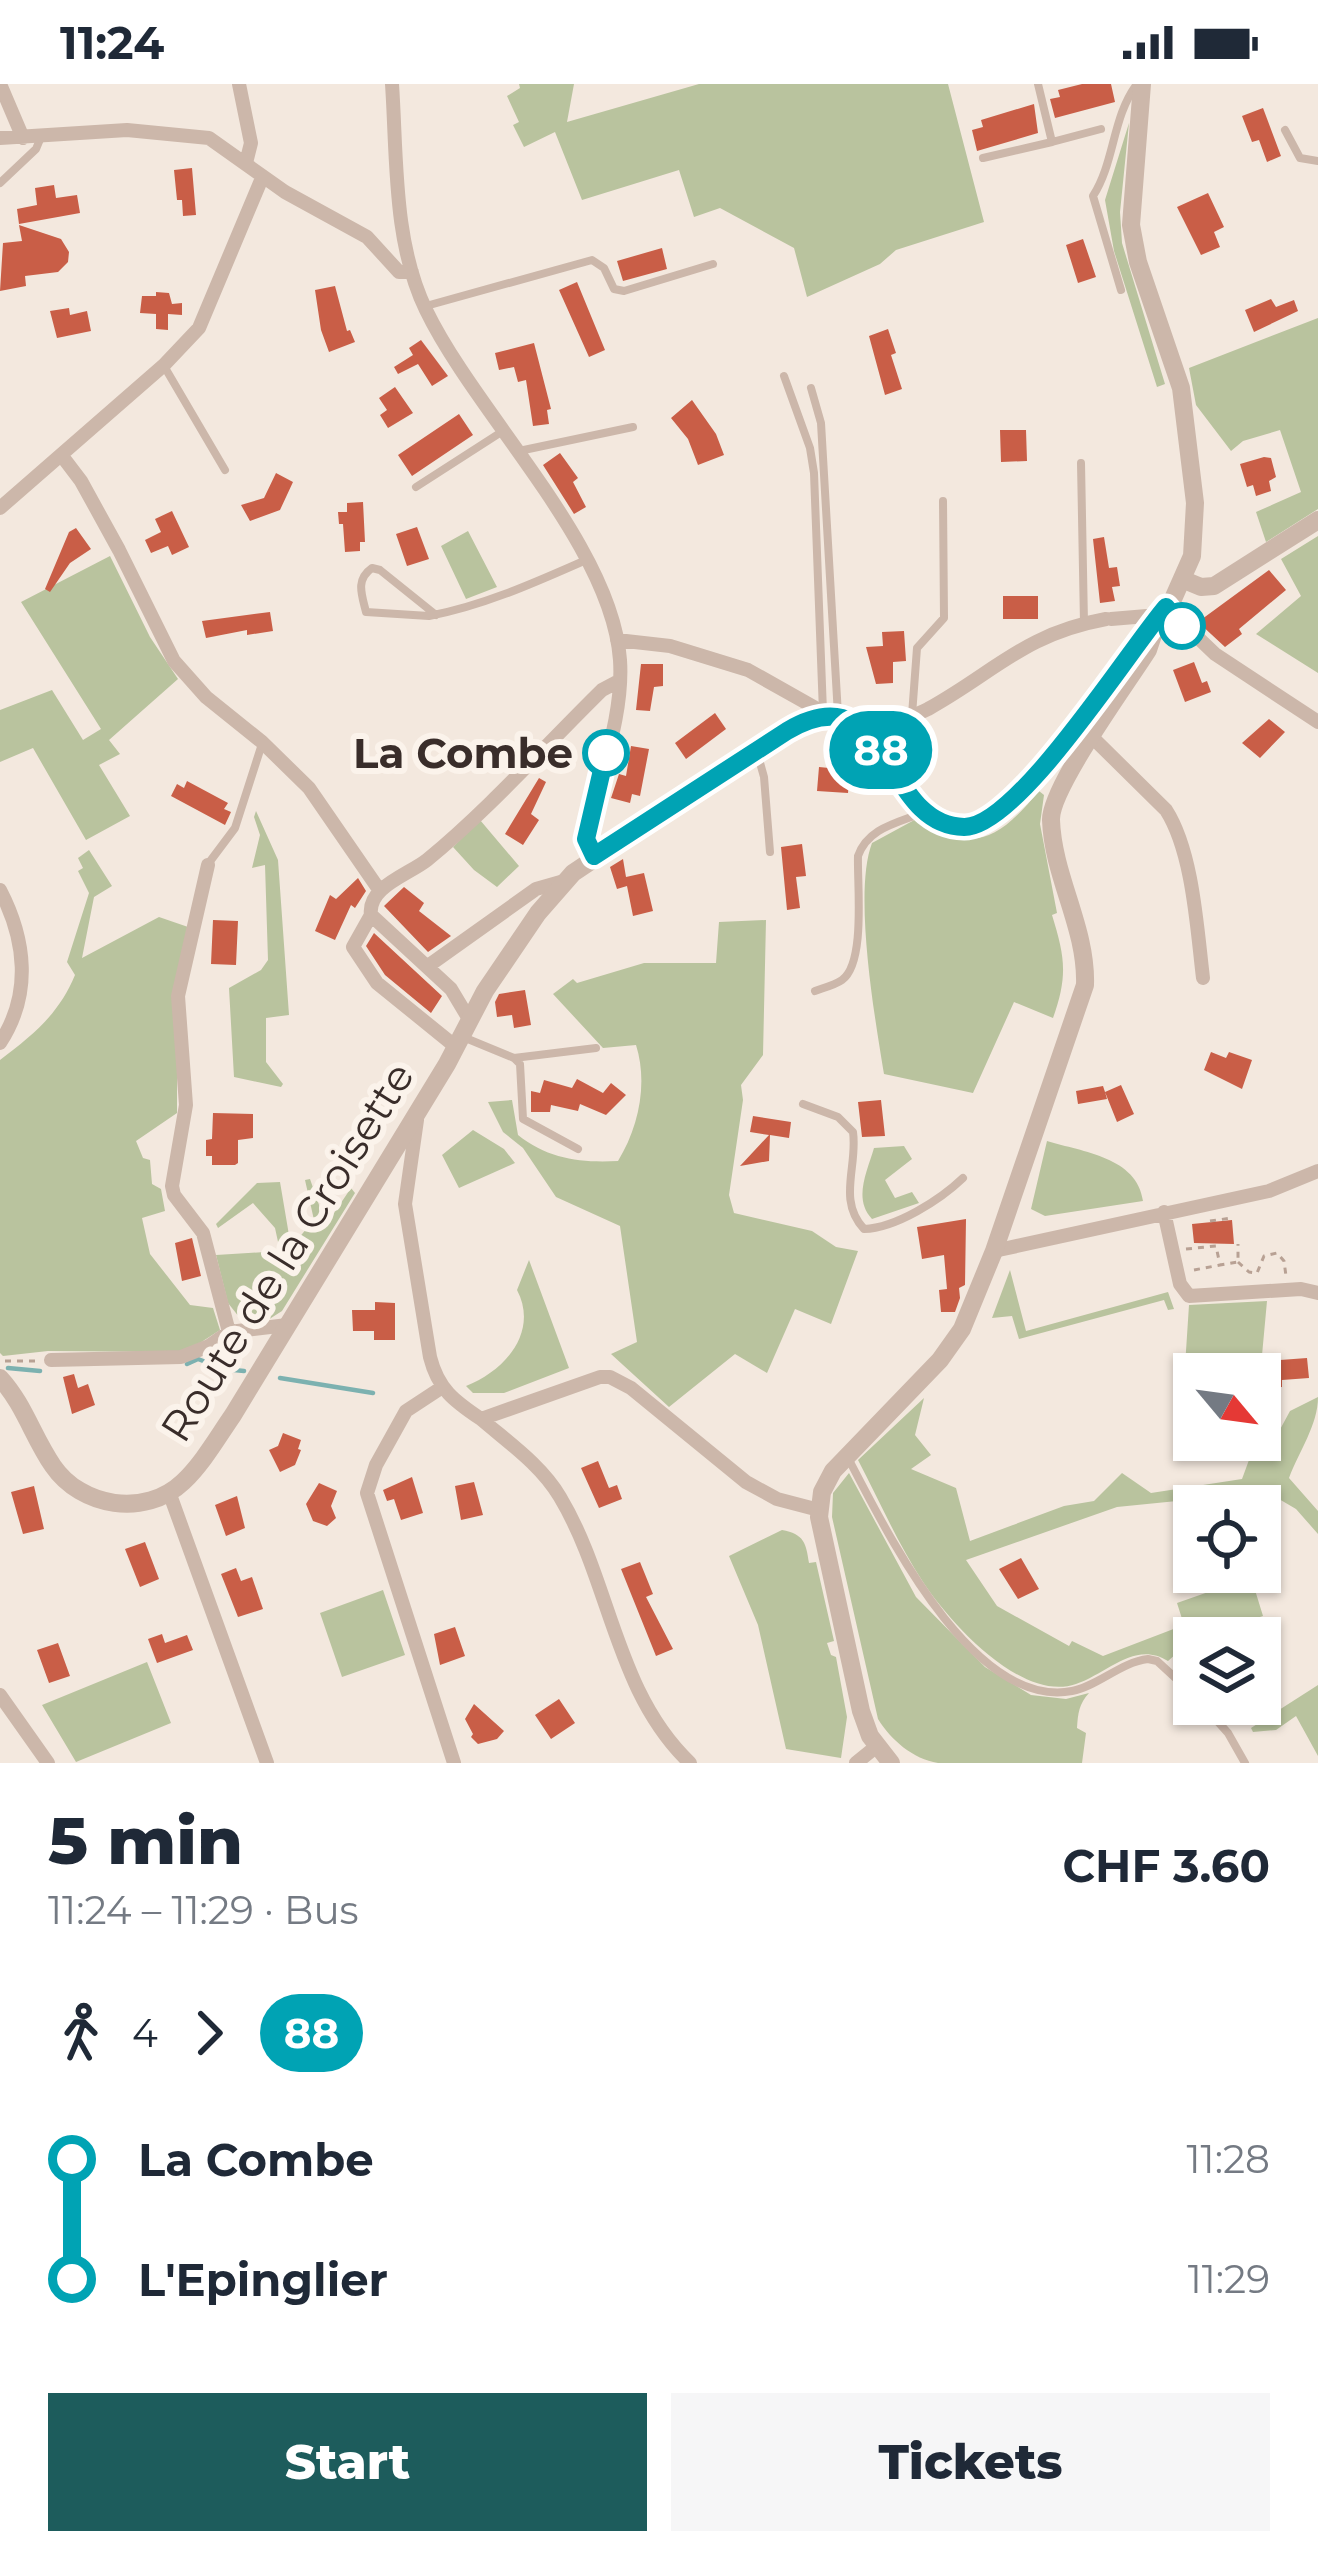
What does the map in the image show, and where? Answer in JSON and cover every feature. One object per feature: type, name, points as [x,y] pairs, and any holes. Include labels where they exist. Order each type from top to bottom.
[{"type":"street","points":[[0,84],[23,138]]},
{"type":"street","points":[[238,84],[251,143],[246,163]]},
{"type":"street","points":[[392,84],[400,207],[424,307],[586,560],[617,640],[620,681],[586,839],[594,856]]},
{"type":"street","points":[[617,640],[677,649],[748,670],[866,732],[923,812],[948,825],[966,827],[998,815],[1067,738],[1184,580],[1192,556],[1195,521],[1190,447],[1173,359],[1138,262],[1131,225],[1139,84]]},
{"type":"street","points":[[0,138],[127,130],[178,133],[217,142],[262,178],[367,237],[399,272],[412,272]]},
{"type":"street","points":[[0,508],[188,342],[208,312],[262,178]]},
{"type":"street","points":[[62,457],[119,550],[174,661],[193,684],[238,718],[309,788],[380,891]]},
{"type":"street","points":[[1184,580],[1214,586],[1318,520]]},
{"type":"street","points":[[856,1763],[888,1758],[862,1711],[819,1510],[825,1484],[950,1348],[967,1320],[994,1251],[1084,995],[1081,938],[1051,814],[1058,794],[1148,650],[1162,611]]},
{"type":"street","points":[[866,732],[912,716],[1010,653],[1084,623],[1162,611],[1215,654],[1318,722]]},
{"type":"street","points":[[462,1034],[370,973],[353,947],[371,915],[370,902],[426,860],[602,690],[620,681]]},
{"type":"street","name":"Route de la Croisette","points":[[0,1378],[53,1466],[75,1489],[118,1504],[141,1502],[183,1481],[213,1445],[462,1034],[564,880],[798,724],[830,715]]},
{"type":"street","points":[[1093,738],[1170,816],[1193,901],[1203,978]]},
{"type":"street","points":[[208,865],[178,996],[186,1105],[172,1186],[174,1196],[202,1233],[230,1331]]},
{"type":"street","points":[[428,966],[536,889],[564,880]]},
{"type":"street","points":[[0,890],[19,935],[22,965],[15,1014],[0,1043]]},
{"type":"street","points":[[371,915],[451,989],[462,1034]]},
{"type":"street","points":[[419,1109],[405,1204],[430,1357],[442,1388],[536,1466],[557,1491],[641,1696],[658,1727],[690,1763]]},
{"type":"street","points":[[994,1251],[1269,1191],[1318,1171]]},
{"type":"street","points":[[1164,1212],[1180,1284],[1189,1296],[1301,1289],[1318,1293]]},
{"type":"street","points":[[51,1360],[181,1358],[230,1331],[287,1325]]},
{"type":"street","points":[[481,1419],[587,1380],[610,1377],[631,1388],[746,1481],[777,1499],[819,1510]]},
{"type":"street","points":[[442,1388],[406,1411],[376,1465],[367,1493],[454,1763]]},
{"type":"street","points":[[169,1492],[267,1763]]},
{"type":"street","points":[[0,1698],[48,1763]]},
{"type":"lane","points":[[1038,84],[1052,142]]},
{"type":"lane","points":[[1121,290],[1094,196],[1112,136],[1139,84]]},
{"type":"lane","points":[[982,158],[1101,129]]},
{"type":"lane","points":[[1285,130],[1300,158],[1318,161]]},
{"type":"lane","points":[[0,183],[41,137]]},
{"type":"lane","points":[[424,307],[592,260],[604,268],[614,289],[624,291],[713,264]]},
{"type":"lane","points":[[164,365],[225,470]]},
{"type":"lane","points":[[784,376],[814,473],[830,715]]},
{"type":"lane","points":[[812,388],[821,423],[830,715]]},
{"type":"lane","points":[[517,452],[632,427]]},
{"type":"lane","points":[[416,487],[503,431]]},
{"type":"lane","points":[[1081,464],[1084,623]]},
{"type":"lane","points":[[912,716],[917,648],[938,628],[944,612],[943,501]]},
{"type":"lane","points":[[436,615],[380,570],[372,568],[363,576],[360,586],[366,612],[436,615],[586,560]]},
{"type":"lane","points":[[208,865],[235,828],[262,742]]},
{"type":"lane","points":[[757,750],[770,852]]},
{"type":"lane","points":[[814,991],[841,981],[851,967],[862,844],[872,834],[923,812]]},
{"type":"lane","points":[[462,1034],[514,1058],[520,1064],[523,1119],[578,1149]]},
{"type":"lane","points":[[514,1058],[596,1048]]},
{"type":"lane","points":[[803,1104],[829,1112],[853,1132],[848,1192],[853,1215],[864,1229],[935,1201],[963,1178]]},
{"type":"lane","points":[[847,1456],[925,1596],[985,1659],[1012,1680],[1042,1690],[1074,1690],[1148,1659],[1173,1676]]},
{"type":"lane","points":[[1221,1725],[1245,1763]]},
{"type":"path","points":[[1204,1217],[1209,1221],[1232,1218]]},
{"type":"path","points":[[1182,1237],[1184,1249],[1216,1246],[1220,1265]]},
{"type":"path","points":[[1238,1244],[1238,1262],[1249,1272],[1257,1273],[1266,1255],[1277,1253],[1287,1278],[1295,1275]]},
{"type":"path","points":[[1189,1271],[1238,1262]]},
{"type":"path","points":[[0,1362],[51,1360]]},
{"type":"green space","points":[[519,84],[574,84],[567,122],[699,84],[948,84],[984,222],[896,250],[880,264],[807,297],[794,248],[720,208],[694,217],[679,170],[582,200],[555,132],[524,147],[507,96]]},
{"type":"green space","points":[[1129,123],[1120,212],[1122,243],[1165,384],[1157,387],[1114,251],[1105,200]]},
{"type":"green space","points":[[1318,318],[1318,509],[1266,542],[1256,512],[1301,492],[1280,430],[1243,441],[1231,451],[1196,405],[1189,368]]},
{"type":"green space","points":[[468,531],[497,587],[466,599],[441,546]]},
{"type":"green space","points":[[1318,536],[1318,673],[1256,634],[1301,596],[1281,559]]},
{"type":"green space","points":[[110,556],[150,637],[178,679],[109,740],[120,754],[99,765],[130,816],[86,840],[33,748],[0,762],[0,710],[52,690],[83,740],[101,729],[21,602]]},
{"type":"green space","points":[[1039,791],[1044,795],[1040,824],[1063,966],[1053,1018],[1014,1002],[973,1093],[884,1074],[865,924],[872,843],[918,818],[955,837],[984,837],[1011,821]]},
{"type":"green space","points":[[256,811],[278,860],[289,1015],[266,1018],[266,1062],[281,1087],[234,1077],[229,988],[261,970],[268,960],[265,865],[252,868],[260,835]]},
{"type":"green space","points":[[480,820],[519,866],[497,887],[453,847]]},
{"type":"green space","points":[[89,850],[112,886],[94,897],[82,958],[159,917],[191,928],[177,978],[177,1113],[136,1141],[143,1158],[150,1160],[152,1184],[161,1189],[165,1211],[142,1218],[150,1254],[190,1305],[213,1308],[220,1330],[186,1352],[48,1351],[3,1356],[0,1060],[44,1023],[75,975],[67,962],[89,893],[78,871],[83,868],[78,858]]},
{"type":"green space","points":[[766,920],[763,1055],[741,1085],[743,1100],[729,1195],[734,1213],[812,1231],[836,1247],[858,1251],[831,1324],[795,1309],[767,1373],[735,1354],[669,1407],[611,1354],[637,1342],[620,1226],[556,1197],[523,1148],[503,1132],[488,1102],[512,1100],[518,1135],[541,1149],[578,1160],[618,1161],[639,1104],[636,1045],[603,1048],[553,994],[573,979],[577,983],[644,963],[716,963],[719,922]]},
{"type":"green space","points":[[473,1130],[504,1149],[515,1163],[459,1188],[442,1155]]},
{"type":"green space","points":[[1047,1141],[1119,1166],[1139,1186],[1143,1201],[1045,1216],[1031,1209]]},
{"type":"green space","points":[[904,1146],[912,1159],[885,1180],[895,1198],[912,1192],[919,1203],[872,1219],[862,1194],[874,1148]]},
{"type":"green space","points":[[310,1179],[326,1225],[351,1188],[355,1193],[282,1311],[260,1325],[243,1322],[228,1303],[216,1255],[280,1251],[275,1228],[253,1203],[218,1228],[216,1224],[257,1183],[280,1182],[291,1247],[314,1220],[305,1180]]},
{"type":"green space","points":[[529,1260],[569,1368],[504,1393],[473,1393],[466,1386],[494,1371],[521,1335],[523,1306],[517,1290]]},
{"type":"green space","points":[[1010,1270],[1026,1331],[1168,1292],[1174,1309],[1168,1310],[1164,1300],[1019,1339],[1012,1316],[992,1318]]},
{"type":"green space","points":[[1267,1301],[1262,1353],[1186,1353],[1189,1305]]},
{"type":"green space","points":[[1318,1397],[1311,1428],[1289,1478],[1318,1511],[1318,1534],[1296,1509],[1281,1500],[1281,1485],[1203,1485],[1242,1479],[1249,1461],[1281,1461],[1281,1428],[1290,1411]]},
{"type":"green space","points":[[924,1398],[915,1435],[931,1455],[911,1469],[956,1488],[970,1541],[1064,1506],[1094,1501],[1122,1473],[1151,1493],[1173,1490],[1173,1501],[1117,1507],[966,1560],[997,1606],[1069,1646],[1072,1641],[1103,1656],[1173,1629],[1173,1657],[1168,1661],[1133,1656],[1076,1684],[1055,1687],[1033,1682],[989,1656],[935,1599],[858,1460]]},
{"type":"green space","points":[[849,1473],[916,1597],[985,1667],[1031,1695],[1066,1699],[1089,1693],[1077,1723],[1086,1733],[1082,1763],[938,1763],[911,1753],[883,1727],[832,1517],[833,1493]]},
{"type":"green space","points":[[782,1530],[799,1537],[809,1563],[816,1562],[834,1641],[827,1643],[836,1657],[847,1717],[841,1758],[786,1749],[758,1625],[729,1556]]},
{"type":"green space","points":[[383,1590],[405,1655],[342,1677],[320,1613]]},
{"type":"green space","points":[[1205,1593],[1256,1593],[1263,1616],[1181,1617],[1177,1603]]},
{"type":"green space","points":[[147,1662],[171,1723],[76,1762],[42,1705]]},
{"type":"green space","points":[[1318,1685],[1318,1756],[1296,1716],[1276,1730],[1253,1732],[1256,1725],[1281,1725],[1281,1709]]},
{"type":"building","points":[[1111,84],[1115,102],[1055,118],[1050,99],[1060,97],[1058,90]]},
{"type":"building","points":[[1034,104],[1038,133],[977,151],[972,130],[983,127],[981,120]]},
{"type":"building","points":[[1263,108],[1281,156],[1267,162],[1259,140],[1252,142],[1242,116]]},
{"type":"building","points":[[192,168],[196,215],[183,216],[174,170]]},
{"type":"building","points":[[54,185],[56,198],[77,195],[80,213],[19,224],[17,209],[37,205],[35,188]]},
{"type":"building","points":[[1208,193],[1224,227],[1214,232],[1220,247],[1201,255],[1177,207]]},
{"type":"building","points":[[19,225],[61,239],[69,252],[68,262],[58,272],[25,276],[26,286],[0,291],[3,243],[22,241]]},
{"type":"building","points":[[1083,239],[1096,277],[1078,283],[1066,245]]},
{"type":"building","points":[[662,248],[667,269],[623,281],[617,261]]},
{"type":"building","points":[[577,282],[605,350],[589,357],[559,290]]},
{"type":"building","points":[[335,286],[347,331],[355,342],[329,352],[315,290]]},
{"type":"building","points":[[156,292],[169,293],[172,304],[182,303],[182,315],[168,314],[168,330],[156,329],[156,314],[140,313],[142,296],[156,296]]},
{"type":"building","points":[[1271,299],[1276,307],[1294,300],[1298,311],[1254,332],[1245,310]]},
{"type":"building","points":[[69,308],[70,315],[87,311],[91,331],[57,338],[50,311]]},
{"type":"building","points":[[888,329],[902,389],[885,395],[869,336]]},
{"type":"building","points":[[421,340],[448,376],[432,386],[418,364],[398,374],[394,367],[413,355],[409,348]]},
{"type":"building","points":[[534,343],[551,409],[547,410],[549,424],[533,426],[526,380],[518,382],[514,367],[499,370],[495,353]]},
{"type":"building","points":[[395,387],[413,413],[388,428],[380,415],[387,410],[379,398]]},
{"type":"building","points":[[692,400],[716,434],[724,455],[698,465],[688,439],[671,418]]},
{"type":"building","points":[[459,414],[473,435],[412,476],[398,455]]},
{"type":"building","points":[[1000,430],[1026,430],[1027,461],[1001,462]]},
{"type":"building","points":[[560,453],[578,478],[573,482],[586,507],[574,514],[543,465]]},
{"type":"building","points":[[1271,458],[1276,477],[1269,481],[1271,491],[1256,496],[1253,485],[1247,487],[1240,464]]},
{"type":"building","points":[[276,473],[293,482],[280,510],[250,521],[241,505],[264,498]]},
{"type":"building","points":[[363,502],[365,542],[360,542],[360,551],[345,552],[338,512],[347,512],[347,503]]},
{"type":"building","points":[[172,511],[189,547],[172,555],[168,546],[151,553],[145,540],[161,532],[155,519]]},
{"type":"building","points":[[417,527],[429,559],[407,566],[396,534]]},
{"type":"building","points":[[76,528],[91,549],[70,563],[50,592],[45,589],[69,532]]},
{"type":"building","points":[[1104,537],[1109,568],[1117,567],[1120,586],[1112,587],[1115,601],[1100,603],[1093,539]]},
{"type":"building","points":[[1269,570],[1286,590],[1225,647],[1198,622]]},
{"type":"building","points":[[1003,596],[1038,596],[1038,619],[1003,619]]},
{"type":"building","points":[[270,612],[273,631],[247,635],[247,630],[206,638],[202,621]]},
{"type":"building","points":[[904,631],[906,661],[893,662],[893,683],[876,684],[866,647],[883,646],[882,632]]},
{"type":"building","points":[[1194,662],[1211,692],[1185,702],[1173,670]]},
{"type":"building","points":[[641,664],[663,664],[663,686],[654,687],[650,711],[636,710]]},
{"type":"building","points":[[715,713],[726,729],[686,759],[675,743]]},
{"type":"building","points":[[1269,719],[1285,732],[1260,758],[1242,743]]},
{"type":"building","points":[[631,746],[649,749],[640,796],[632,794],[630,803],[611,798],[619,774],[626,776]]},
{"type":"building","points":[[819,767],[850,770],[848,793],[817,791]]},
{"type":"building","points":[[539,778],[546,782],[531,814],[539,820],[523,845],[505,834]]},
{"type":"building","points":[[187,781],[228,803],[224,809],[231,812],[225,825],[171,796],[177,784],[184,788]]},
{"type":"building","points":[[802,844],[806,876],[796,877],[800,908],[787,910],[781,847]]},
{"type":"building","points":[[623,859],[626,877],[644,873],[653,911],[633,916],[627,886],[617,889],[610,867]]},
{"type":"building","points":[[358,878],[366,891],[355,908],[351,905],[335,940],[315,931],[330,895],[336,899]]},
{"type":"building","points":[[404,887],[424,903],[419,911],[451,936],[428,952],[384,906]]},
{"type":"building","points":[[213,920],[238,921],[236,965],[211,964]]},
{"type":"building","points":[[374,933],[442,996],[431,1013],[385,975],[366,946]]},
{"type":"building","points":[[525,990],[531,1025],[514,1028],[512,1015],[497,1017],[495,1002],[499,994]]},
{"type":"building","points":[[1211,1052],[1252,1060],[1242,1089],[1204,1070]]},
{"type":"building","points":[[577,1079],[603,1093],[611,1083],[626,1095],[606,1115],[580,1104],[578,1111],[551,1105],[550,1112],[531,1112],[531,1091],[540,1093],[544,1080],[572,1088]]},
{"type":"building","points":[[1121,1085],[1134,1114],[1117,1122],[1105,1092]]},
{"type":"building","points":[[1103,1086],[1107,1099],[1078,1104],[1076,1091]]},
{"type":"building","points":[[881,1100],[885,1136],[862,1137],[858,1102]]},
{"type":"building","points":[[213,1113],[253,1114],[253,1138],[238,1140],[235,1165],[212,1165],[212,1156],[206,1156]]},
{"type":"building","points":[[753,1116],[791,1122],[789,1138],[770,1135],[769,1161],[740,1166],[769,1135],[750,1132]]},
{"type":"building","points":[[966,1219],[965,1285],[959,1288],[955,1312],[941,1312],[939,1290],[947,1289],[944,1255],[922,1259],[917,1227]]},
{"type":"building","points":[[1232,1220],[1234,1244],[1194,1243],[1192,1224]]},
{"type":"building","points":[[192,1238],[201,1276],[182,1281],[175,1243]]},
{"type":"building","points":[[375,1302],[395,1303],[395,1340],[374,1340],[374,1331],[353,1331],[352,1310],[375,1310]]},
{"type":"building","points":[[1307,1358],[1309,1378],[1282,1380],[1281,1387],[1281,1360]]},
{"type":"building","points":[[74,1374],[78,1388],[88,1384],[95,1405],[72,1414],[63,1377]]},
{"type":"building","points":[[283,1433],[301,1440],[301,1450],[295,1465],[280,1472],[269,1450],[278,1446]]},
{"type":"building","points":[[598,1461],[609,1488],[617,1485],[622,1499],[599,1508],[581,1468]]},
{"type":"building","points":[[412,1477],[423,1513],[401,1520],[394,1499],[387,1501],[383,1490]]},
{"type":"building","points":[[474,1482],[483,1515],[461,1520],[455,1486]]},
{"type":"building","points":[[319,1483],[337,1491],[331,1506],[336,1518],[327,1526],[313,1521],[306,1504]]},
{"type":"building","points":[[34,1486],[44,1529],[23,1534],[11,1492]]},
{"type":"building","points":[[237,1496],[245,1528],[226,1536],[215,1505]]},
{"type":"building","points":[[145,1542],[159,1579],[140,1587],[125,1549]]},
{"type":"building","points":[[1021,1558],[1039,1589],[1018,1599],[999,1569]]},
{"type":"building","points":[[640,1562],[653,1594],[646,1597],[673,1649],[656,1656],[621,1569]]},
{"type":"building","points":[[236,1568],[241,1581],[252,1577],[263,1609],[238,1617],[221,1574]]},
{"type":"building","points":[[455,1627],[465,1656],[440,1665],[434,1634]]},
{"type":"building","points":[[162,1634],[165,1643],[187,1635],[193,1650],[157,1663],[148,1639]]},
{"type":"building","points":[[58,1643],[70,1676],[49,1683],[37,1650]]},
{"type":"building","points":[[559,1699],[575,1723],[551,1739],[535,1715]]},
{"type":"building","points":[[474,1704],[504,1731],[497,1739],[478,1744],[471,1737],[465,1719]]},
{"type":"waterway","points":[[187,1364],[198,1359],[244,1371]]},
{"type":"waterway","points":[[8,1368],[40,1371]]},
{"type":"waterway","points":[[280,1378],[373,1393]]},
{"type":"bus line","name":"88","points":[[606,753],[586,839],[594,856],[787,731],[828,715],[866,732],[923,812],[948,825],[974,826],[998,815],[1015,798],[1166,607],[1182,626]]},
{"type":"place","name":"La Combe","points":[[606,753]]}]
